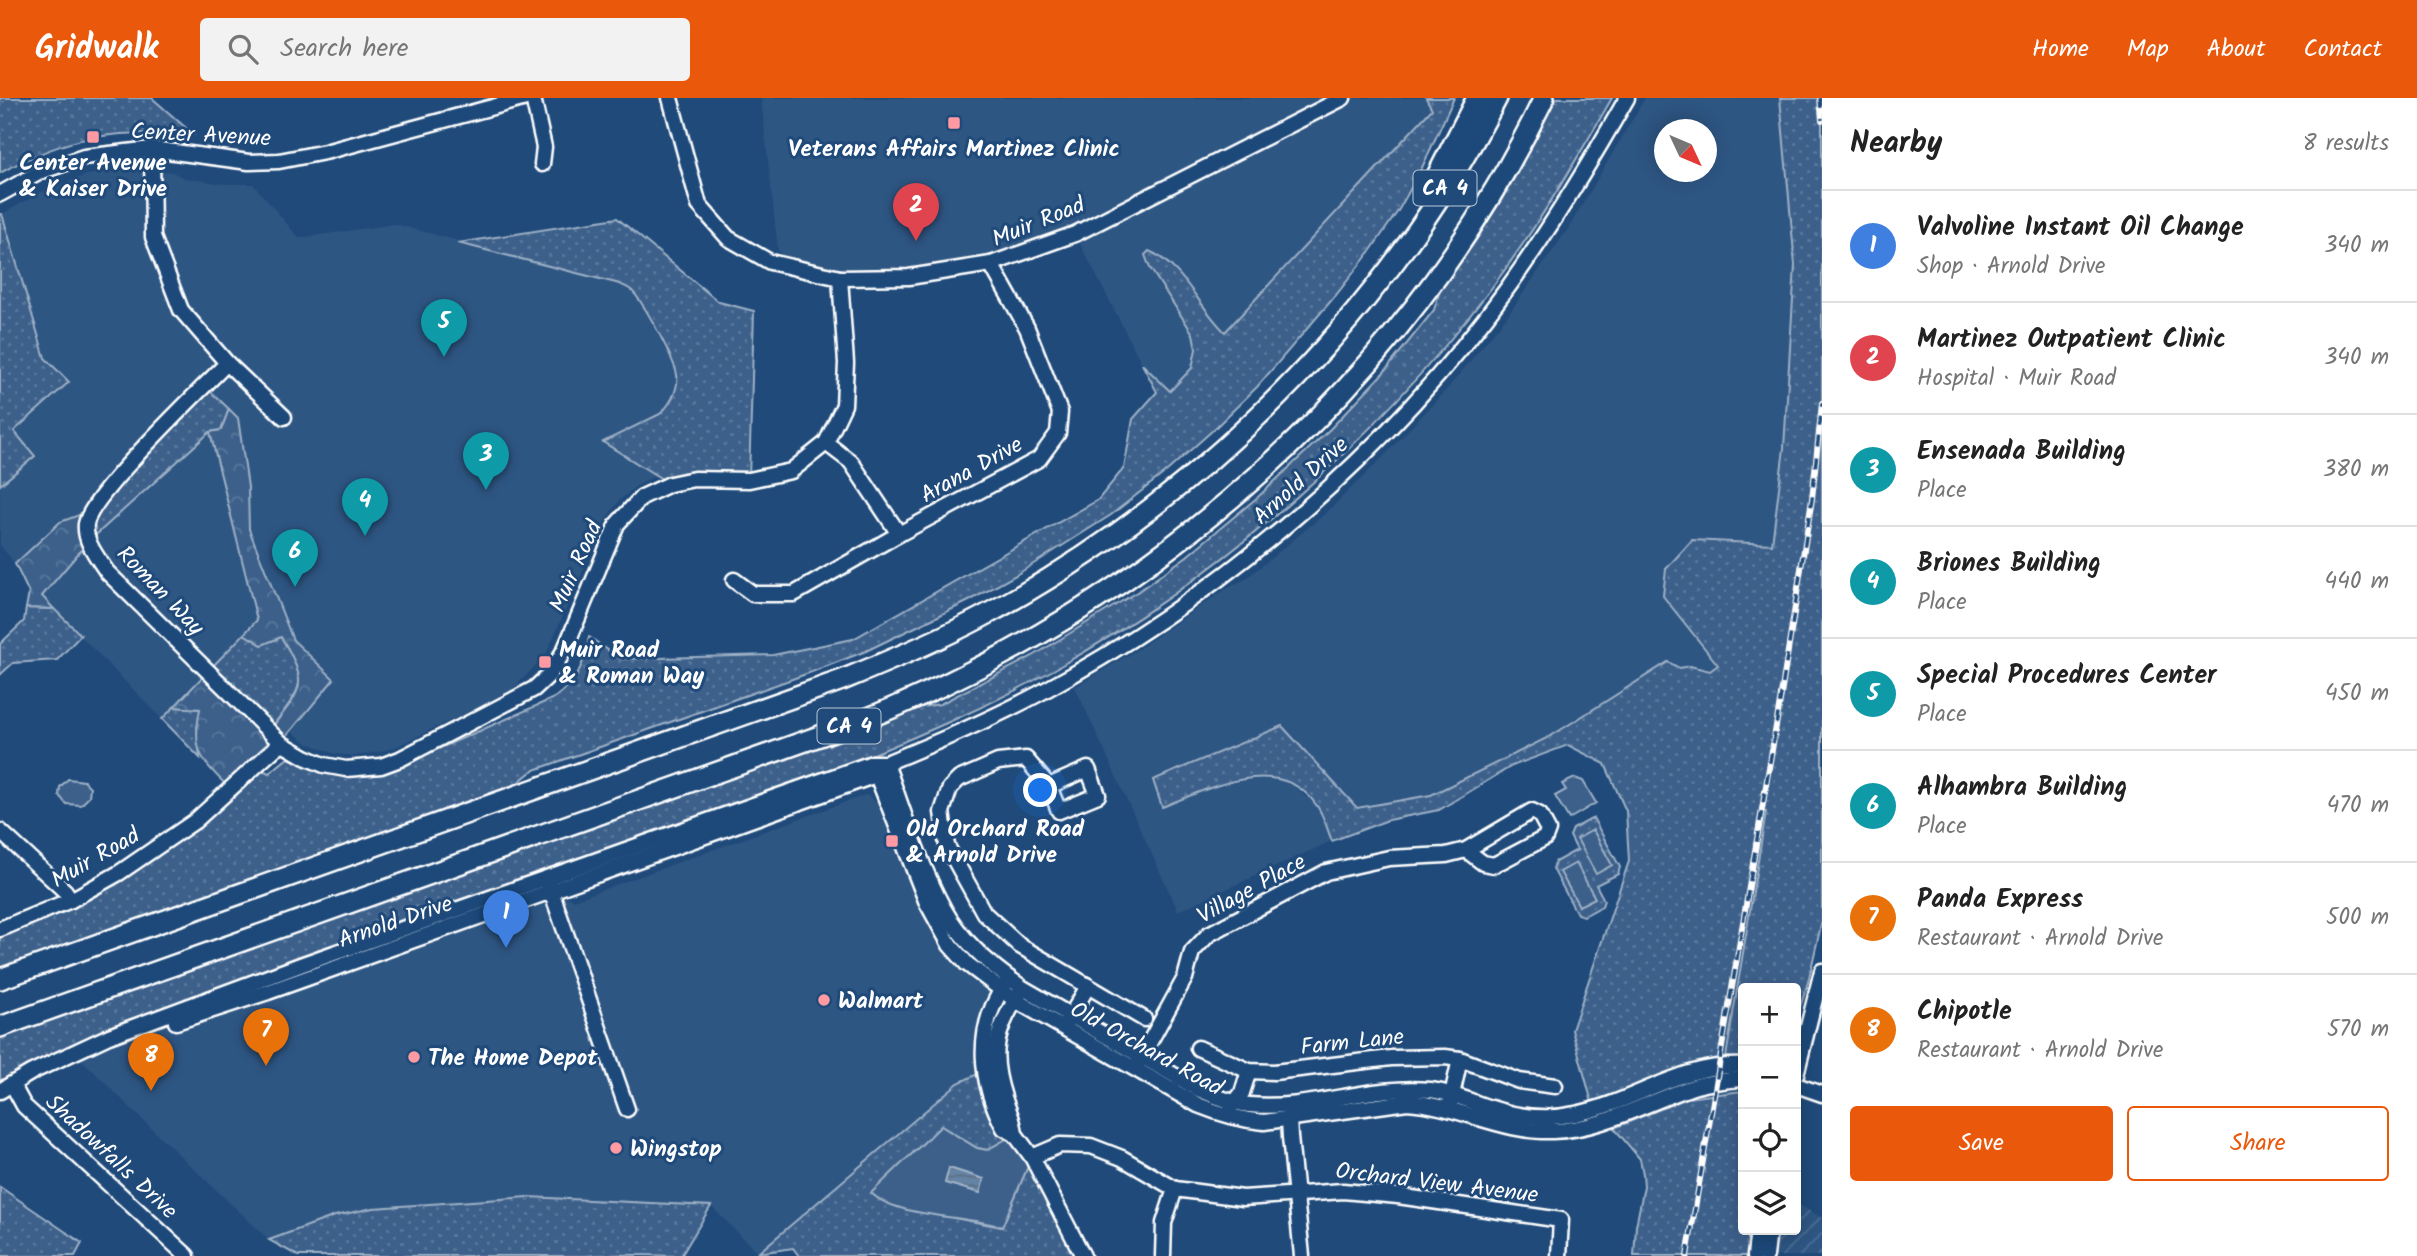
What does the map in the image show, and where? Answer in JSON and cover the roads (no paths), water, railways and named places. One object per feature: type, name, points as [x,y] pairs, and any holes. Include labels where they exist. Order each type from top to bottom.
[{"type":"highway","points":[[1385,274],[1477,98]]},
{"type":"highway","name":"CA 4","points":[[0,979],[829,685],[912,651],[980,618],[1090,552],[1132,523],[1191,476],[1248,425],[1303,370],[1385,274],[1443,191],[1497,98]]},
{"type":"highway","name":"CA 4","points":[[0,1027],[856,723],[950,682],[1040,635],[1105,595],[1179,542],[1303,433],[1372,358],[1420,298],[1478,214],[1544,98]]},
{"type":"highway","points":[[1517,149],[1556,98]]},
{"type":"street","name":"Center Avenue","points":[[0,194],[42,171],[84,157],[152,149],[249,162],[279,161],[325,152],[526,98]]},
{"type":"street","points":[[533,98],[544,147],[542,164]]},
{"type":"street","points":[[670,98],[699,205],[728,238],[769,262],[840,278]]},
{"type":"street","name":"Muir Road","points":[[0,929],[71,900],[119,873],[195,821],[282,743],[324,765],[346,769],[381,766],[522,697],[550,674],[559,660],[617,524],[642,497],[670,484],[694,480],[749,480],[791,471],[826,443],[844,405],[846,363],[840,278],[909,277],[991,264],[1075,234],[1343,98]]},
{"type":"street","name":"Arnold Drive","points":[[0,1100],[9,1089],[42,1067],[109,1036],[303,964],[549,884],[878,767],[977,725],[1100,658],[1219,578],[1315,500],[1376,442],[1432,382],[1507,289],[1550,228],[1627,98]]},
{"type":"street","points":[[152,149],[153,237],[181,310],[227,363],[284,417]]},
{"type":"street","name":"Arana Drive","points":[[734,580],[753,594],[794,594],[1040,459],[1058,433],[1060,412],[1027,328],[991,264]]},
{"type":"street","name":"Roman Way","points":[[227,363],[124,471],[90,511],[86,527],[88,542],[107,572],[282,743]]},
{"type":"street","points":[[826,443],[851,462],[899,534]]},
{"type":"street","points":[[1049,786],[1026,759],[998,762],[960,779],[950,788],[942,812],[947,846],[984,913],[1020,946],[1144,1019]]},
{"type":"street","name":"Old Orchard Road","points":[[878,767],[944,910],[1005,985],[1138,1063],[1198,1105],[1222,1115],[1245,1121],[1289,1120],[1407,1102],[1450,1101],[1524,1116],[1549,1117],[1594,1110],[1660,1082],[1703,1069],[1738,1066]]},
{"type":"street","name":"Village Place","points":[[1138,1063],[1185,978],[1192,952],[1209,934],[1326,872],[1389,858],[1446,855],[1465,849],[1532,811],[1540,815],[1548,830],[1545,838],[1494,865],[1483,863],[1465,849]]},
{"type":"street","points":[[3,837],[65,891],[71,900]]},
{"type":"street","points":[[549,884],[627,1109]]},
{"type":"street","points":[[1801,1055],[1822,971]]},
{"type":"street","points":[[1005,985],[989,1015],[984,1040],[984,1071],[1004,1128],[1015,1134],[1032,1157],[1083,1256]]},
{"type":"street","points":[[1067,1022],[1088,986]]},
{"type":"street","points":[[1015,1134],[1014,1122],[1001,1087],[997,1050],[1002,1021],[1019,994]]},
{"type":"street","name":"Farm Lane","points":[[1198,1048],[1249,1071],[1275,1072],[1391,1058],[1445,1057],[1460,1059],[1519,1081],[1555,1086]]},
{"type":"street","points":[[1450,1101],[1460,1059]]},
{"type":"street","name":"Old Orchard Road","points":[[1138,1063],[1198,1090],[1236,1102],[1262,1105],[1307,1102],[1399,1089],[1432,1090],[1485,1122],[1524,1130],[1553,1131],[1614,1119],[1698,1086],[1738,1080]]},
{"type":"street","points":[[1222,1115],[1242,1093],[1249,1071]]},
{"type":"street","points":[[1801,1087],[1822,1094]]},
{"type":"street","name":"Shadowfalls Drive","points":[[9,1089],[178,1253]]},
{"type":"street","points":[[1302,1256],[1289,1120],[1294,1110],[1307,1102]]},
{"type":"street","name":"Orchard View Avenue","points":[[1032,1157],[1060,1145],[1091,1146],[1122,1158],[1175,1189],[1243,1198],[1343,1191],[1398,1196],[1561,1220],[1559,1256]]},
{"type":"street","points":[[1163,1256],[1164,1223],[1175,1189]]},
{"type":"street","points":[[1755,1256],[1757,1235]]},
{"type":"street","points":[[1766,1256],[1768,1235]]},
{"type":"railway","points":[[1820,98],[1822,120]]},
{"type":"railway","points":[[1687,1256],[1778,714],[1812,499],[1822,403]]},
{"type":"place","name":"Veterans Affairs Martinez Clinic","points":[[954,123]]},
{"type":"place","name":"Center Avenue & Kaiser Drive","points":[[93,137]]},
{"type":"place","name":"Martinez Outpatient Clinic","points":[[916,241]]},
{"type":"place","name":"Special Procedures Center","points":[[444,357]]},
{"type":"place","name":"Ensenada Building","points":[[486,490]]},
{"type":"place","name":"Briones Building","points":[[365,536]]},
{"type":"place","name":"Alhambra Building","points":[[295,587]]},
{"type":"place","name":"Muir Road & Roman Way","points":[[545,662]]},
{"type":"place","name":"Old Orchard Road & Arnold Drive","points":[[892,841]]},
{"type":"place","name":"Valvoline Instant Oil Change","points":[[506,948]]},
{"type":"place","name":"Walmart","points":[[824,1000]]},
{"type":"place","name":"The Home Depot","points":[[414,1057]]},
{"type":"place","name":"Panda Express","points":[[266,1066]]},
{"type":"place","name":"Chipotle","points":[[151,1091]]},
{"type":"place","name":"Wingstop","points":[[616,1148]]}]
